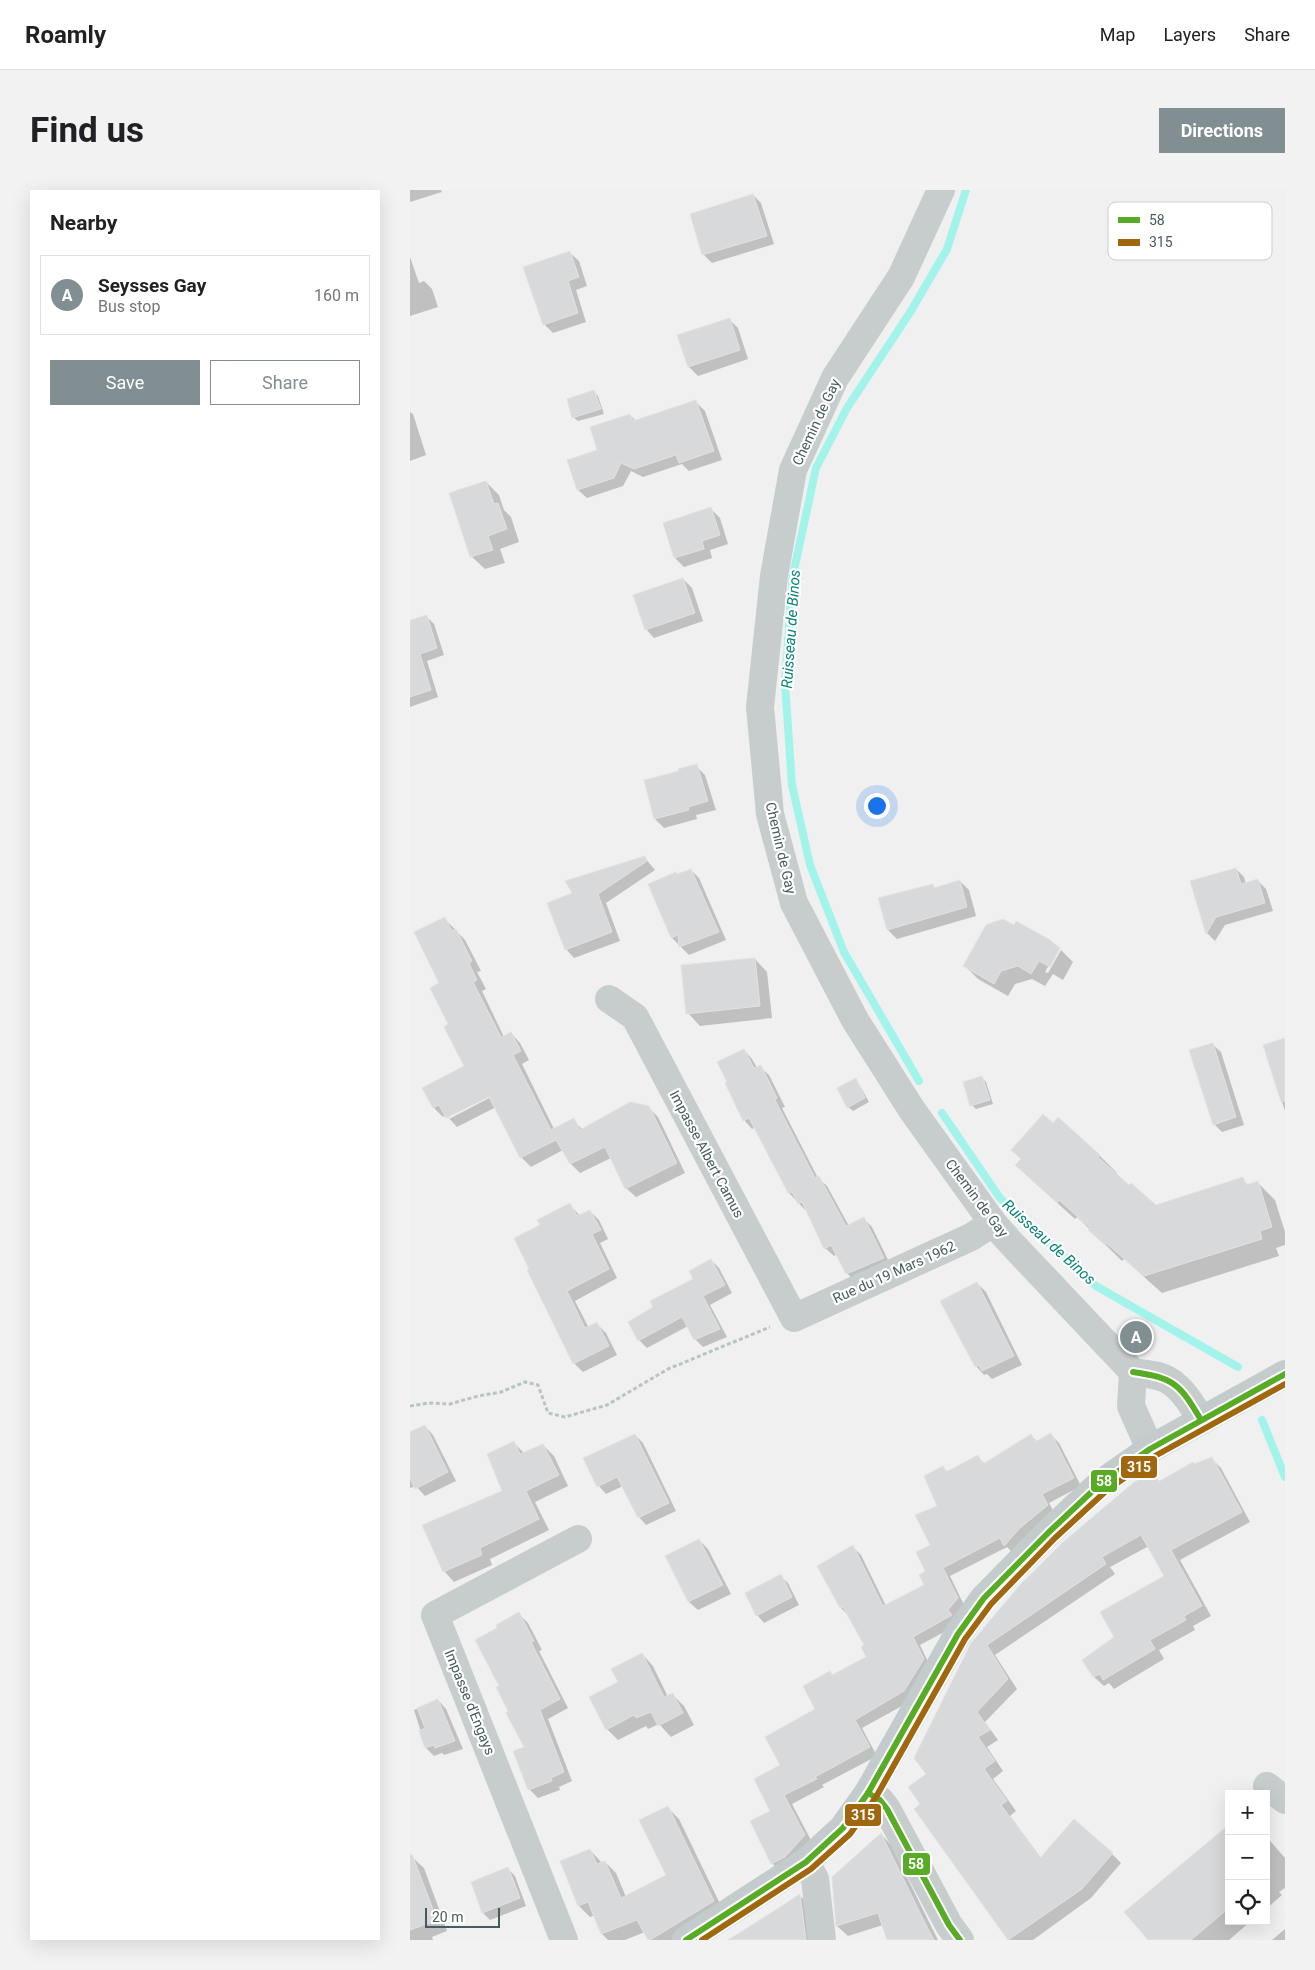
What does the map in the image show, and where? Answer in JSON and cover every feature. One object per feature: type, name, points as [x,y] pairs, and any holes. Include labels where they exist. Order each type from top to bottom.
[{"type":"main road","points":[[686,1940],[806,1862],[843,1828],[868,1793],[958,1634],[984,1598],[1049,1532],[1100,1484],[1150,1449],[1285,1374]]},
{"type":"street","name":"Chemin de Gay","points":[[940,190],[901,277],[835,378],[793,470],[774,576],[760,707],[770,814],[794,903],[855,1020],[912,1110],[993,1223],[1133,1372]]},
{"type":"street","name":"Impasse Albert Camus","points":[[609,999],[635,1018],[794,1318]]},
{"type":"street","name":"Rue du 19 Mars 1962","points":[[794,1318],[971,1237],[993,1223]]},
{"type":"street","points":[[1150,1449],[1131,1406],[1133,1372],[1151,1374],[1168,1380],[1191,1402],[1201,1420]]},
{"type":"street","name":"Impasse d'Engays","points":[[564,1940],[435,1615],[578,1540]]},
{"type":"street","points":[[868,1793],[880,1800],[887,1808],[949,1925],[960,1940]]},
{"type":"street","points":[[806,1862],[815,1879],[822,1940]]},
{"type":"path","points":[[410,1406],[428,1403],[450,1404],[502,1392],[525,1382],[538,1385],[548,1413],[565,1416],[607,1405],[668,1369],[794,1318]]},
{"type":"building","points":[[753,194],[767,236],[702,255],[690,214]]},
{"type":"building","points":[[570,251],[579,277],[568,281],[578,313],[543,325],[523,267]]},
{"type":"building","points":[[730,318],[740,350],[688,367],[677,335]]},
{"type":"building","points":[[594,390],[601,409],[572,418],[567,399]]},
{"type":"building","points":[[696,400],[714,451],[679,463],[676,455],[634,469],[621,463],[614,478],[577,490],[567,460],[597,450],[590,427],[630,414],[633,421]]},
{"type":"building","points":[[486,481],[494,504],[498,503],[507,529],[488,536],[493,550],[470,557],[449,493]]},
{"type":"building","points":[[711,507],[720,535],[702,541],[704,549],[674,558],[663,523]]},
{"type":"building","points":[[683,578],[695,613],[645,630],[633,595]]},
{"type":"building","points":[[427,615],[437,648],[420,654],[431,690],[410,697],[410,620]]},
{"type":"building","points":[[697,764],[708,801],[688,807],[689,810],[654,819],[644,780]]},
{"type":"building","points":[[645,856],[647,861],[598,894],[612,932],[565,950],[547,903],[572,893],[565,881]]},
{"type":"building","points":[[1236,868],[1241,884],[1258,879],[1265,903],[1216,917],[1206,934],[1190,881]]},
{"type":"building","points":[[691,869],[719,932],[679,947],[678,935],[671,938],[648,884],[676,872],[677,874]]},
{"type":"building","points":[[960,880],[967,907],[887,930],[878,898],[933,884],[934,888]]},
{"type":"building","points":[[445,917],[452,931],[456,929],[472,961],[469,963],[477,980],[473,982],[501,1037],[511,1032],[521,1051],[513,1055],[551,1130],[574,1118],[580,1130],[630,1102],[649,1106],[677,1163],[625,1189],[605,1147],[570,1164],[556,1140],[520,1158],[489,1097],[446,1118],[439,1105],[433,1108],[422,1088],[464,1066],[444,1027],[448,1024],[430,988],[439,983],[414,932]]},
{"type":"building","points":[[1003,919],[1014,925],[1016,921],[1052,941],[1060,948],[1050,967],[1039,961],[1031,974],[1018,966],[1001,971],[994,984],[963,966],[986,925]]},
{"type":"building","points":[[755,958],[760,1006],[686,1014],[681,965]]},
{"type":"building","points":[[1285,1038],[1285,1101],[1281,1102],[1263,1045]]},
{"type":"building","points":[[1213,1043],[1236,1117],[1213,1125],[1189,1050]]},
{"type":"building","points":[[744,1049],[754,1068],[761,1065],[777,1098],[775,1100],[815,1178],[819,1176],[846,1226],[864,1217],[884,1258],[846,1274],[831,1245],[824,1249],[802,1202],[798,1204],[792,1192],[788,1193],[749,1118],[743,1121],[725,1083],[727,1082],[717,1062]]},
{"type":"building","points":[[982,1076],[990,1100],[970,1106],[963,1082]]},
{"type":"building","points":[[856,1078],[865,1098],[847,1108],[837,1088]]},
{"type":"building","points":[[1043,1114],[1053,1123],[1058,1117],[1100,1155],[1098,1157],[1129,1185],[1131,1183],[1156,1205],[1243,1177],[1246,1185],[1258,1181],[1272,1227],[1260,1231],[1262,1239],[1144,1276],[1088,1230],[1090,1228],[1059,1200],[1057,1203],[1015,1165],[1021,1159],[1011,1150]]},
{"type":"building","points":[[570,1203],[577,1216],[590,1210],[601,1230],[592,1234],[609,1269],[567,1291],[585,1328],[597,1322],[609,1346],[573,1364],[527,1270],[529,1269],[514,1238],[540,1225],[537,1220]]},
{"type":"building","points":[[711,1259],[725,1285],[703,1296],[720,1329],[694,1340],[682,1317],[638,1341],[628,1322],[653,1307],[650,1301],[693,1279],[689,1271]]},
{"type":"building","points":[[977,1282],[1014,1356],[982,1371],[979,1365],[975,1367],[940,1301]]},
{"type":"building","points":[[425,1425],[448,1472],[415,1489],[410,1478],[410,1432]]},
{"type":"building","points":[[1051,1433],[1074,1478],[1042,1494],[1048,1505],[1020,1528],[1004,1546],[1000,1538],[943,1568],[958,1598],[948,1610],[952,1615],[913,1637],[924,1659],[904,1691],[855,1720],[870,1747],[815,1777],[817,1779],[784,1795],[805,1835],[785,1857],[771,1864],[750,1821],[770,1811],[754,1779],[780,1765],[765,1737],[815,1709],[803,1686],[830,1671],[832,1675],[866,1657],[861,1647],[864,1645],[843,1607],[840,1608],[817,1566],[853,1545],[883,1606],[924,1585],[919,1575],[925,1571],[916,1552],[930,1545],[915,1515],[937,1506],[924,1476],[943,1466],[946,1472],[978,1455],[983,1464],[1031,1434],[1035,1442]]},
{"type":"building","points":[[635,1434],[669,1503],[638,1518],[617,1477],[597,1487],[583,1458]]},
{"type":"building","points":[[514,1441],[520,1454],[543,1444],[559,1475],[526,1491],[539,1519],[480,1548],[482,1555],[443,1572],[422,1525],[502,1491],[487,1454]]},
{"type":"building","points":[[1212,1457],[1242,1512],[1171,1550],[1202,1606],[1184,1616],[1186,1620],[1150,1640],[1155,1649],[1103,1680],[1100,1674],[1093,1677],[1082,1660],[1114,1637],[1100,1612],[1164,1576],[1141,1535],[1102,1557],[1106,1564],[987,1645],[1008,1679],[977,1712],[990,1730],[978,1737],[995,1761],[984,1769],[1007,1801],[1001,1805],[1040,1858],[1074,1819],[1113,1853],[1082,1889],[1008,1940],[914,1809],[920,1804],[908,1787],[926,1774],[914,1758],[971,1643],[1020,1585],[1062,1543],[1133,1483],[1152,1472],[1158,1482],[1193,1462],[1194,1464]]},
{"type":"building","points":[[699,1539],[723,1585],[688,1602],[665,1556]]},
{"type":"building","points":[[781,1574],[792,1597],[756,1616],[745,1593]]},
{"type":"building","points":[[519,1612],[534,1641],[531,1642],[560,1699],[540,1710],[564,1772],[551,1778],[552,1781],[528,1790],[513,1751],[524,1747],[506,1713],[508,1711],[496,1687],[499,1686],[475,1640],[497,1628],[496,1625]]},
{"type":"building","points":[[642,1653],[664,1697],[673,1693],[683,1713],[658,1726],[651,1712],[636,1718],[634,1715],[606,1730],[589,1697],[618,1682],[611,1669]]},
{"type":"building","points":[[438,1699],[455,1741],[435,1748],[434,1745],[425,1748],[419,1731],[425,1728],[417,1708]]},
{"type":"building","points":[[668,1806],[714,1901],[650,1940],[648,1940],[637,1920],[601,1934],[588,1902],[578,1906],[560,1861],[590,1849],[597,1864],[605,1861],[621,1898],[666,1875],[639,1820]]},
{"type":"building","points":[[1225,1828],[1225,1911],[1191,1940],[1148,1940],[1124,1912]]},
{"type":"building","points":[[881,1833],[934,1940],[887,1940],[878,1913],[836,1926],[832,1877]]},
{"type":"building","points":[[412,1854],[437,1920],[410,1930],[410,1855]]},
{"type":"building","points":[[508,1867],[520,1898],[482,1913],[471,1882]]},
{"type":"building","points":[[800,1894],[806,1940],[728,1940],[777,1909]]},
{"type":"waterway","name":"Ruisseau de Binos","points":[[919,1081],[844,952],[810,865],[792,785],[785,683],[793,575],[816,468],[847,408],[911,311],[947,249],[966,190]]},
{"type":"waterway","name":"Ruisseau de Binos","points":[[942,1113],[1000,1198],[1096,1286],[1238,1367]]},
{"type":"waterway","name":"Ruisseau de Binos","points":[[1262,1420],[1285,1477]]},
{"type":"transit line","name":"58","points":[[1133,1372],[1167,1380],[1187,1398],[1201,1420]]},
{"type":"transit line","name":"58","points":[[686,1940],[806,1862],[843,1828],[868,1793],[958,1634],[984,1598],[1049,1532],[1100,1484],[1150,1449],[1285,1374]]},
{"type":"transit line","name":"315","points":[[702,1940],[811,1869],[850,1834],[876,1797],[965,1639],[991,1604],[1055,1538],[1106,1491],[1155,1456],[1285,1384]]},
{"type":"transit line","name":"58","points":[[868,1793],[880,1800],[887,1809],[949,1925],[960,1940]]},
{"type":"place","name":"Seysses Gay","points":[[1136,1337]]}]
